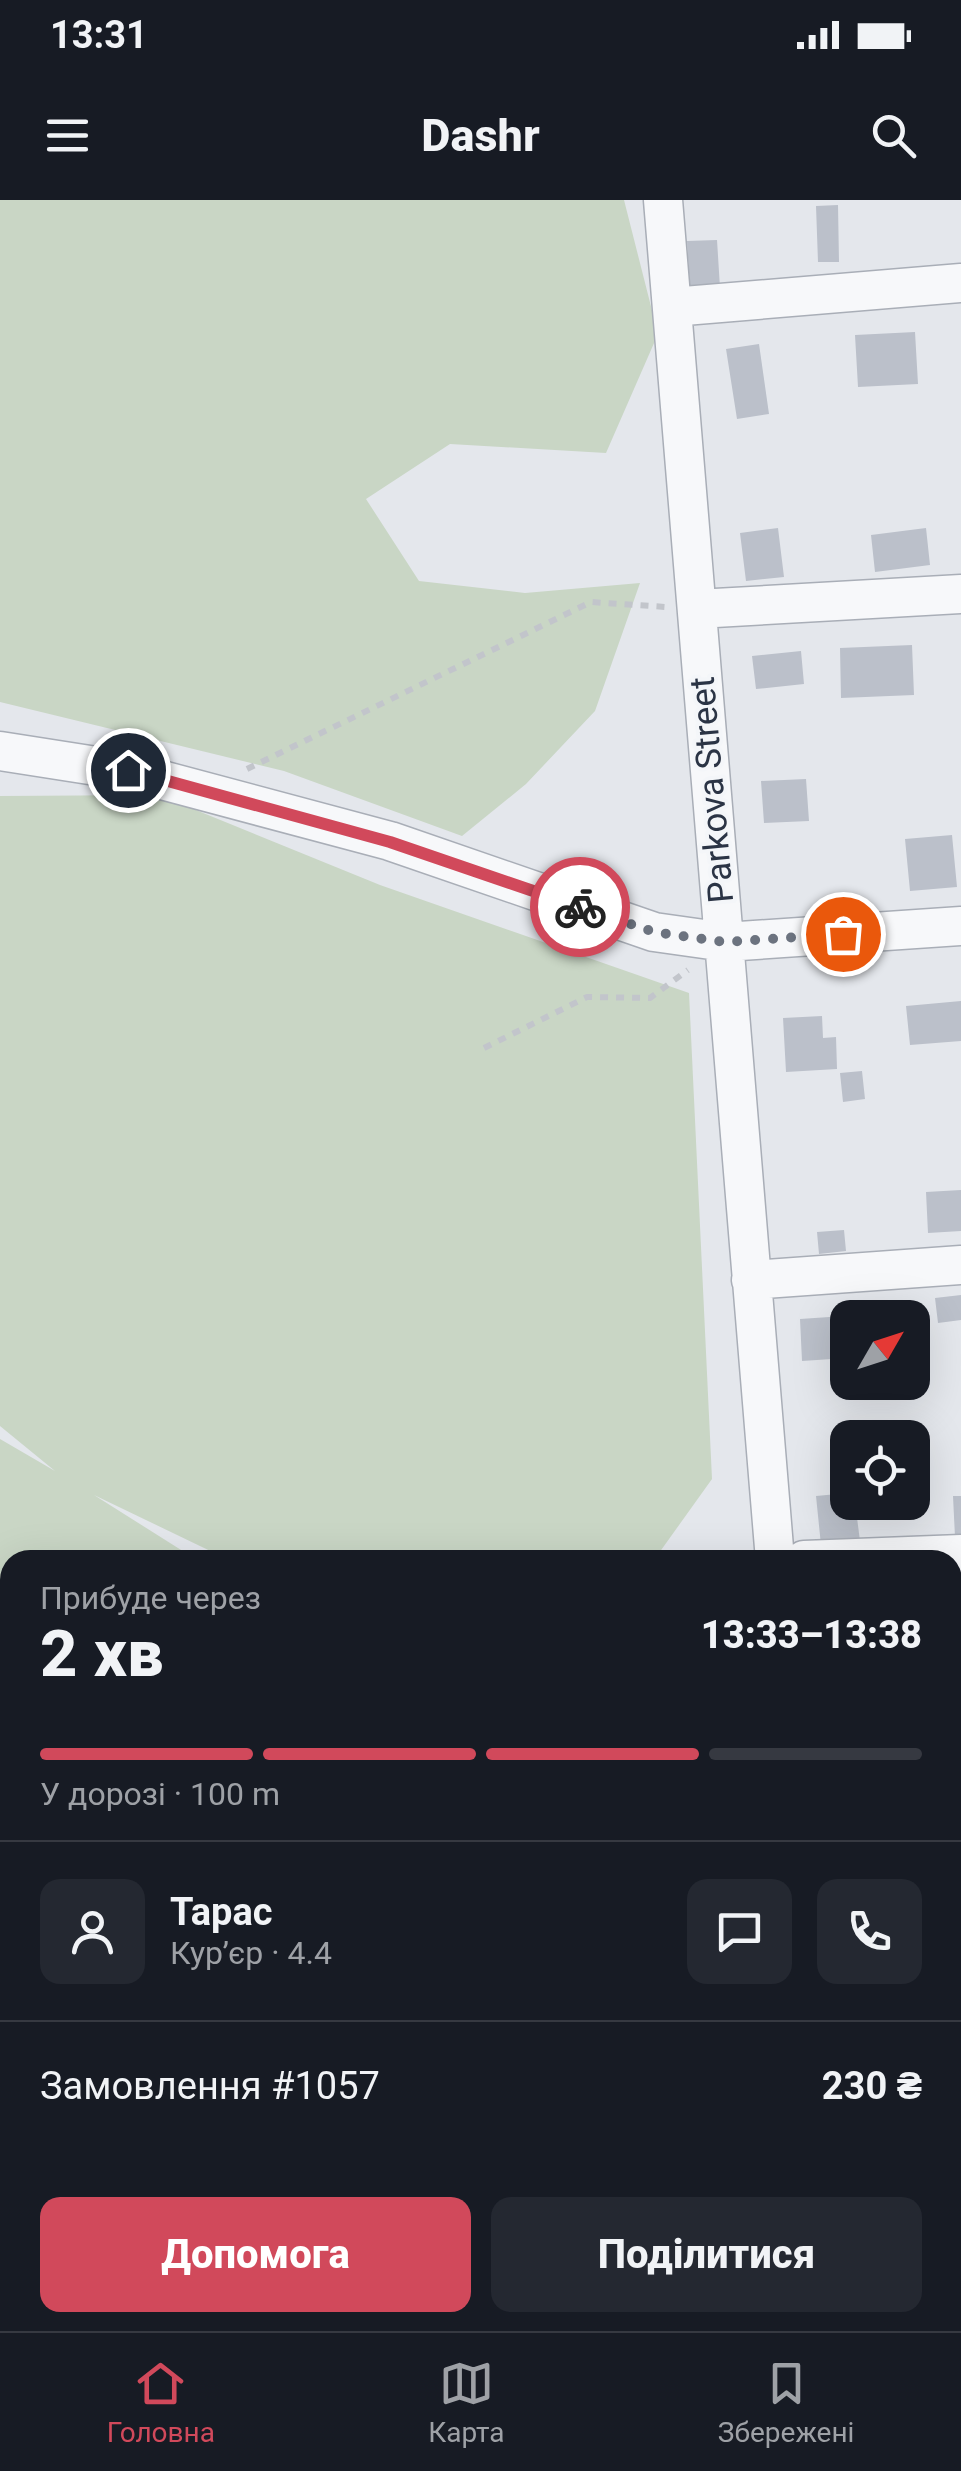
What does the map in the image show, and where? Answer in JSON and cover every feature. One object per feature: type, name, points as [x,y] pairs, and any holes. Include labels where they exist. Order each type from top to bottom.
[{"type":"street","name":"Parkova Street","points":[[663,200],[774,1550]]},
{"type":"street","points":[[672,307],[961,284]]},
{"type":"street","points":[[697,609],[961,594]]},
{"type":"street","points":[[0,751],[128,770],[390,842],[654,932],[725,942],[961,926]]},
{"type":"street","points":[[751,1280],[961,1265]]},
{"type":"path","points":[[203,791],[591,602],[697,609]]},
{"type":"path","points":[[484,1048],[587,997],[650,998],[725,942]]},
{"type":"green space","points":[[0,200],[624,200],[658,334],[606,453],[450,444],[366,499],[419,581],[525,593],[640,583],[595,711],[526,784],[462,836],[284,771],[0,702]]},
{"type":"green space","points":[[159,795],[380,885],[689,993],[712,1479],[661,1550],[208,1550],[94,1495],[181,1550],[0,1550],[0,1439],[55,1471],[0,1426],[0,796]]},
{"type":"building","points":[[838,205],[839,262],[818,262],[816,206]]},
{"type":"building","points":[[717,240],[720,288],[690,290],[687,241]]},
{"type":"building","points":[[915,332],[918,384],[858,387],[855,335]]},
{"type":"building","points":[[759,344],[769,414],[737,419],[726,349]]},
{"type":"building","points":[[778,528],[784,577],[746,581],[740,533]]},
{"type":"building","points":[[926,528],[930,565],[875,572],[871,535]]},
{"type":"building","points":[[912,645],[914,695],[841,698],[840,648]]},
{"type":"building","points":[[801,651],[804,684],[756,689],[752,656]]},
{"type":"building","points":[[806,779],[809,821],[764,823],[761,781]]},
{"type":"building","points":[[952,835],[957,887],[910,891],[905,839]]},
{"type":"building","points":[[961,1001],[961,1041],[910,1045],[906,1006]]},
{"type":"building","points":[[822,1016],[823,1038],[836,1037],[837,1069],[786,1072],[783,1018]]},
{"type":"building","points":[[862,1071],[865,1099],[843,1102],[840,1073]]},
{"type":"building","points":[[961,1190],[961,1231],[928,1233],[926,1192]]},
{"type":"building","points":[[844,1230],[846,1251],[819,1254],[817,1232]]},
{"type":"building","points":[[961,1295],[961,1320],[938,1323],[935,1298]]},
{"type":"building","points":[[830,1317],[830,1359],[802,1361],[800,1319]]},
{"type":"building","points":[[830,1495],[830,1520],[857,1520],[860,1541],[821,1545],[816,1496]]},
{"type":"building","points":[[953,1496],[961,1496],[961,1537],[955,1537]]},
{"type":"way so far","points":[[580,907],[654,932],[725,942],[843,934]]},
{"type":"route","points":[[128,770],[390,842],[580,907]]}]
